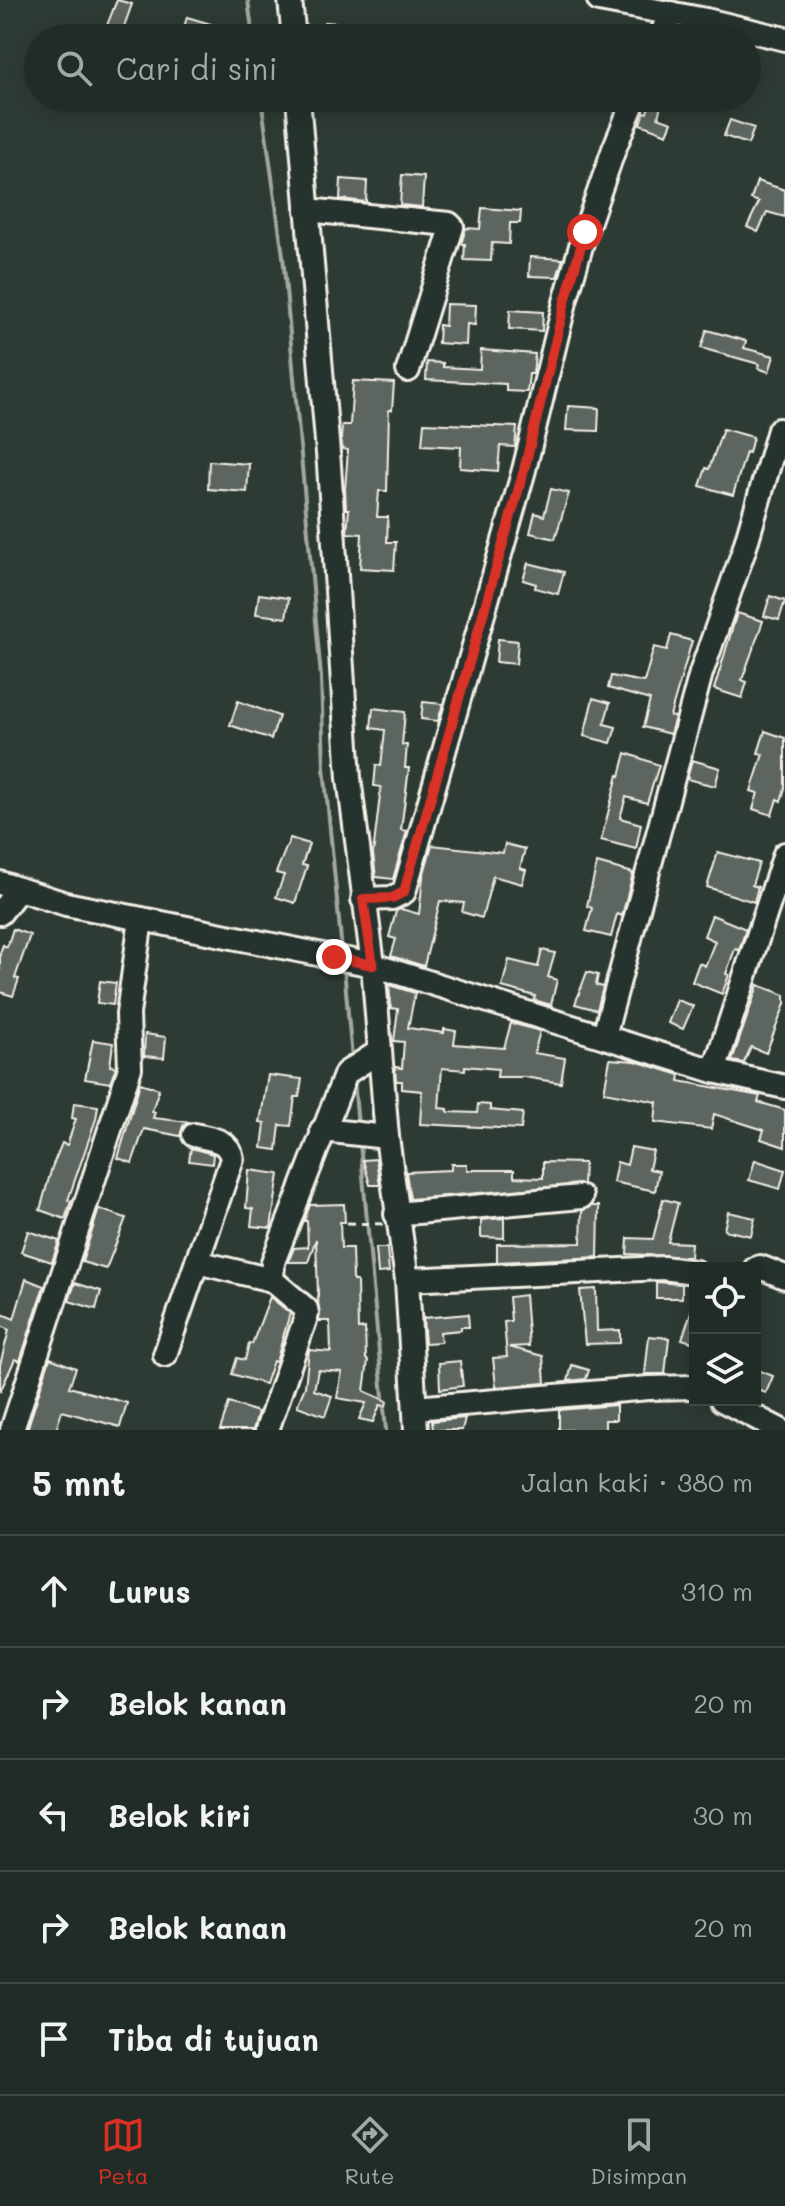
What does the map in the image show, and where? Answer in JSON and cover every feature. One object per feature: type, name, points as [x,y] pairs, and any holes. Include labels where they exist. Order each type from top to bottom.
[{"type":"street","points":[[290,0],[293,24]]},
{"type":"street","points":[[599,0],[719,24]]},
{"type":"street","points":[[666,24],[671,13]]},
{"type":"street","points":[[761,34],[785,39]]},
{"type":"street","points":[[299,112],[328,451],[349,778],[363,899],[353,961],[380,1051],[367,1136],[407,1280],[416,1419],[649,1388],[689,1387]]},
{"type":"street","points":[[363,899],[392,898],[404,892],[524,470],[581,246],[629,112]]},
{"type":"street","points":[[307,210],[449,224],[452,227],[408,370]]},
{"type":"street","points":[[604,1036],[701,673],[744,550],[779,430]]},
{"type":"street","points":[[714,1071],[785,854]]},
{"type":"street","points":[[0,913],[9,886],[66,904],[353,961],[714,1071],[785,1087]]},
{"type":"street","points":[[12,1430],[130,1068],[128,1014],[141,919]]},
{"type":"street","points":[[272,1280],[273,1262],[322,1130],[352,1069],[380,1051]]},
{"type":"street","points":[[322,1130],[367,1136]]},
{"type":"street","points":[[165,1355],[232,1155],[224,1142],[194,1135]]},
{"type":"street","points":[[388,1219],[581,1197]]},
{"type":"street","points":[[197,1262],[272,1280],[306,1309],[307,1314],[267,1430]]},
{"type":"street","points":[[761,1267],[785,1277]]},
{"type":"street","points":[[407,1280],[663,1268],[689,1271]]},
{"type":"street","points":[[734,1406],[780,1430]]},
{"type":"path","points":[[347,1223],[359,1225],[388,1219]]},
{"type":"building","points":[[117,0],[132,4],[125,24],[108,24]]},
{"type":"building","points":[[187,17],[211,24],[185,24]]},
{"type":"building","points":[[644,112],[659,112],[658,117],[672,122],[667,134],[640,124]]},
{"type":"building","points":[[730,120],[754,128],[748,144],[724,136]]},
{"type":"building","points":[[402,175],[424,177],[422,207],[400,205]]},
{"type":"building","points":[[341,179],[367,181],[366,202],[340,199]]},
{"type":"building","points":[[757,181],[785,190],[785,217],[767,212],[758,232],[747,227],[759,202],[751,199]]},
{"type":"building","points":[[482,208],[521,211],[520,223],[510,223],[509,244],[492,243],[491,261],[464,260],[465,244],[461,244],[466,228],[480,229]]},
{"type":"building","points":[[530,257],[563,259],[557,277],[529,276]]},
{"type":"building","points":[[446,304],[476,305],[475,325],[467,324],[466,345],[438,343],[439,325],[445,326]]},
{"type":"building","points":[[510,310],[543,312],[542,331],[509,329]]},
{"type":"building","points":[[707,330],[746,341],[744,348],[774,356],[769,372],[758,368],[759,364],[701,348]]},
{"type":"building","points":[[481,350],[535,354],[527,392],[506,391],[506,384],[426,380],[427,362],[443,363],[443,367],[480,369]]},
{"type":"building","points":[[353,381],[394,383],[392,410],[389,410],[387,491],[379,491],[377,517],[388,517],[387,542],[396,542],[394,570],[360,568],[362,534],[347,533],[349,509],[346,509],[345,489],[348,450],[342,449],[341,438],[342,425],[350,425]]},
{"type":"building","points":[[568,406],[599,408],[598,431],[566,430]]},
{"type":"building","points":[[424,423],[517,427],[515,447],[500,446],[498,471],[460,468],[461,447],[422,445]]},
{"type":"building","points":[[723,429],[753,437],[733,495],[700,486]]},
{"type":"building","points":[[209,461],[249,464],[247,492],[208,489]]},
{"type":"building","points":[[551,489],[569,493],[555,539],[530,533],[535,513],[544,516]]},
{"type":"building","points":[[528,563],[564,572],[558,594],[535,588],[536,584],[523,580]]},
{"type":"building","points":[[259,594],[289,598],[286,618],[256,614]]},
{"type":"building","points":[[770,596],[785,601],[779,620],[764,616]]},
{"type":"building","points":[[737,613],[763,621],[742,680],[747,682],[742,698],[714,689]]},
{"type":"building","points":[[671,635],[692,641],[670,716],[675,717],[670,734],[643,727],[650,700],[608,688],[611,676],[644,682],[654,647],[667,650]]},
{"type":"building","points":[[498,639],[518,641],[516,664],[496,662]]},
{"type":"building","points":[[593,698],[610,703],[604,724],[616,727],[611,743],[584,736]]},
{"type":"building","points":[[238,701],[279,716],[271,739],[230,725]]},
{"type":"building","points":[[423,702],[443,704],[438,721],[421,719]]},
{"type":"building","points":[[373,708],[405,712],[402,745],[407,745],[405,768],[409,768],[401,830],[407,831],[393,879],[376,877],[373,854],[381,787],[374,786],[376,765],[381,766],[385,730],[371,728]]},
{"type":"building","points":[[765,731],[785,738],[785,788],[781,801],[777,799],[772,815],[753,809],[758,793],[751,791],[763,754],[758,753]]},
{"type":"building","points":[[626,753],[659,765],[647,803],[626,797],[620,818],[641,824],[636,849],[601,840]]},
{"type":"building","points":[[692,760],[720,768],[715,786],[687,779]]},
{"type":"building","points":[[290,838],[309,844],[302,865],[307,866],[295,903],[276,897],[284,875],[276,873]]},
{"type":"building","points":[[505,844],[525,849],[520,868],[526,870],[522,884],[493,876],[482,918],[462,912],[464,903],[440,901],[424,966],[391,956],[396,939],[389,937],[396,911],[401,909],[419,914],[423,877],[432,845],[503,853]]},
{"type":"building","points":[[718,852],[759,863],[752,885],[758,887],[754,902],[707,887]]},
{"type":"building","points":[[597,863],[633,873],[622,916],[617,914],[611,937],[586,931],[592,908],[587,906]]},
{"type":"building","points":[[712,915],[746,929],[739,950],[735,949],[722,994],[692,982],[699,963],[705,966],[715,941],[704,936]]},
{"type":"building","points":[[13,929],[30,935],[15,978],[19,979],[13,996],[0,992],[0,953],[3,945],[7,947]]},
{"type":"building","points":[[542,950],[555,953],[548,977],[557,980],[551,1005],[534,1000],[535,996],[502,987],[509,960],[538,967]]},
{"type":"building","points":[[587,972],[598,975],[596,985],[603,987],[597,1010],[575,1004]]},
{"type":"building","points":[[100,981],[116,983],[113,1005],[97,1003]]},
{"type":"building","points":[[389,985],[415,993],[408,1028],[444,1033],[444,1029],[456,1031],[454,1044],[504,1048],[511,1023],[540,1031],[534,1053],[565,1058],[561,1083],[524,1077],[497,1077],[498,1069],[465,1066],[465,1070],[442,1068],[439,1108],[448,1109],[448,1112],[477,1113],[478,1104],[490,1105],[490,1110],[523,1113],[521,1129],[420,1124],[422,1091],[402,1089],[402,1081],[396,1081],[395,1067],[402,1068],[404,1042],[394,1041],[398,1009],[391,1008]]},
{"type":"building","points":[[758,985],[785,995],[785,1004],[766,1053],[751,1047],[744,1063],[732,1061]]},
{"type":"building","points":[[677,1000],[693,1006],[683,1029],[668,1023]]},
{"type":"building","points":[[145,1034],[166,1037],[164,1058],[144,1056]]},
{"type":"building","points":[[93,1040],[113,1043],[110,1066],[116,1067],[110,1083],[85,1079]]},
{"type":"building","points":[[610,1059],[635,1061],[680,1075],[679,1081],[760,1096],[758,1102],[785,1110],[785,1147],[761,1139],[764,1130],[714,1114],[711,1129],[655,1122],[657,1102],[604,1092]]},
{"type":"building","points":[[268,1075],[302,1079],[299,1097],[295,1097],[291,1126],[280,1125],[277,1150],[262,1148],[265,1123],[260,1122]]},
{"type":"building","points":[[140,1083],[159,1089],[153,1118],[188,1122],[180,1136],[144,1129],[132,1163],[118,1158]]},
{"type":"building","points":[[74,1103],[98,1106],[68,1200],[71,1201],[65,1219],[40,1210],[52,1167],[62,1143],[67,1145],[76,1119],[72,1118]]},
{"type":"building","points":[[631,1147],[653,1151],[649,1169],[659,1171],[655,1191],[613,1182],[617,1162],[627,1165]]},
{"type":"building","points":[[191,1148],[213,1154],[212,1164],[189,1161]]},
{"type":"building","points":[[376,1159],[380,1185],[370,1185],[363,1160]]},
{"type":"building","points":[[755,1160],[785,1170],[780,1189],[749,1180]]},
{"type":"building","points":[[543,1162],[584,1163],[583,1184],[410,1199],[406,1172],[451,1170],[451,1164],[467,1164],[467,1170],[514,1170],[514,1177],[543,1178]]},
{"type":"building","points":[[249,1170],[279,1174],[271,1228],[251,1226],[253,1209],[246,1208]]},
{"type":"building","points":[[663,1199],[678,1203],[668,1242],[691,1243],[690,1257],[627,1254],[628,1238],[653,1239]]},
{"type":"building","points":[[344,1204],[345,1222],[340,1222],[341,1248],[352,1248],[353,1281],[357,1281],[358,1329],[365,1328],[368,1360],[364,1391],[387,1401],[386,1406],[380,1405],[373,1422],[359,1419],[366,1403],[337,1398],[342,1372],[318,1370],[314,1390],[332,1396],[325,1416],[297,1406],[305,1387],[309,1350],[331,1352],[330,1321],[319,1321],[316,1239],[308,1262],[288,1262],[294,1248],[308,1247],[307,1221],[304,1221],[310,1205]]},
{"type":"building","points":[[599,1206],[598,1257],[497,1262],[497,1244],[581,1243],[582,1211]]},
{"type":"building","points":[[99,1209],[126,1218],[106,1269],[82,1262]]},
{"type":"building","points":[[728,1212],[755,1218],[751,1236],[724,1230]]},
{"type":"building","points":[[504,1218],[504,1238],[481,1237],[481,1220]]},
{"type":"building","points":[[28,1231],[59,1241],[52,1262],[21,1252]]},
{"type":"building","points":[[376,1248],[387,1248],[389,1272],[378,1273]]},
{"type":"building","points":[[26,1279],[44,1286],[20,1361],[15,1359],[0,1392],[0,1365],[9,1330],[0,1325],[0,1313],[14,1319]]},
{"type":"building","points":[[656,1282],[682,1284],[682,1298],[656,1298]]},
{"type":"building","points":[[75,1283],[101,1291],[96,1309],[69,1301]]},
{"type":"building","points":[[596,1289],[597,1331],[620,1330],[620,1343],[585,1344],[580,1290]]},
{"type":"building","points":[[525,1295],[529,1346],[509,1347],[543,1356],[545,1383],[496,1387],[493,1358],[507,1357],[504,1322],[511,1321],[509,1297]]},
{"type":"building","points":[[270,1297],[290,1313],[276,1362],[273,1361],[265,1384],[232,1374],[237,1358],[245,1360],[249,1343],[252,1344]]},
{"type":"building","points":[[468,1314],[469,1327],[440,1332],[441,1342],[425,1343],[423,1318]]},
{"type":"building","points":[[689,1318],[689,1341],[682,1339]]},
{"type":"building","points":[[649,1336],[669,1338],[665,1374],[645,1374]]},
{"type":"building","points":[[50,1358],[76,1368],[69,1387],[127,1403],[120,1427],[62,1411],[56,1430],[27,1430]]},
{"type":"building","points":[[460,1361],[463,1386],[440,1389],[439,1363]]},
{"type":"building","points":[[572,1365],[589,1370],[586,1379],[568,1381]]},
{"type":"building","points":[[761,1371],[773,1376],[766,1393],[761,1391]]},
{"type":"building","points":[[229,1403],[258,1412],[253,1430],[220,1430]]},
{"type":"building","points":[[616,1405],[616,1420],[605,1420],[605,1430],[559,1430],[559,1410]]},
{"type":"building","points":[[465,1418],[462,1430],[433,1430],[432,1421]]},
{"type":"waterway","points":[[248,0],[251,24]]},
{"type":"waterway","points":[[263,112],[283,256],[321,677],[324,768],[342,951]]},
{"type":"waterway","points":[[344,968],[352,1059]]},
{"type":"waterway","points":[[354,1080],[358,1127]]},
{"type":"waterway","points":[[360,1143],[386,1430]]},
{"type":"route","points":[[334,957],[373,965],[363,899],[399,897],[404,892],[524,470],[585,232]]}]
